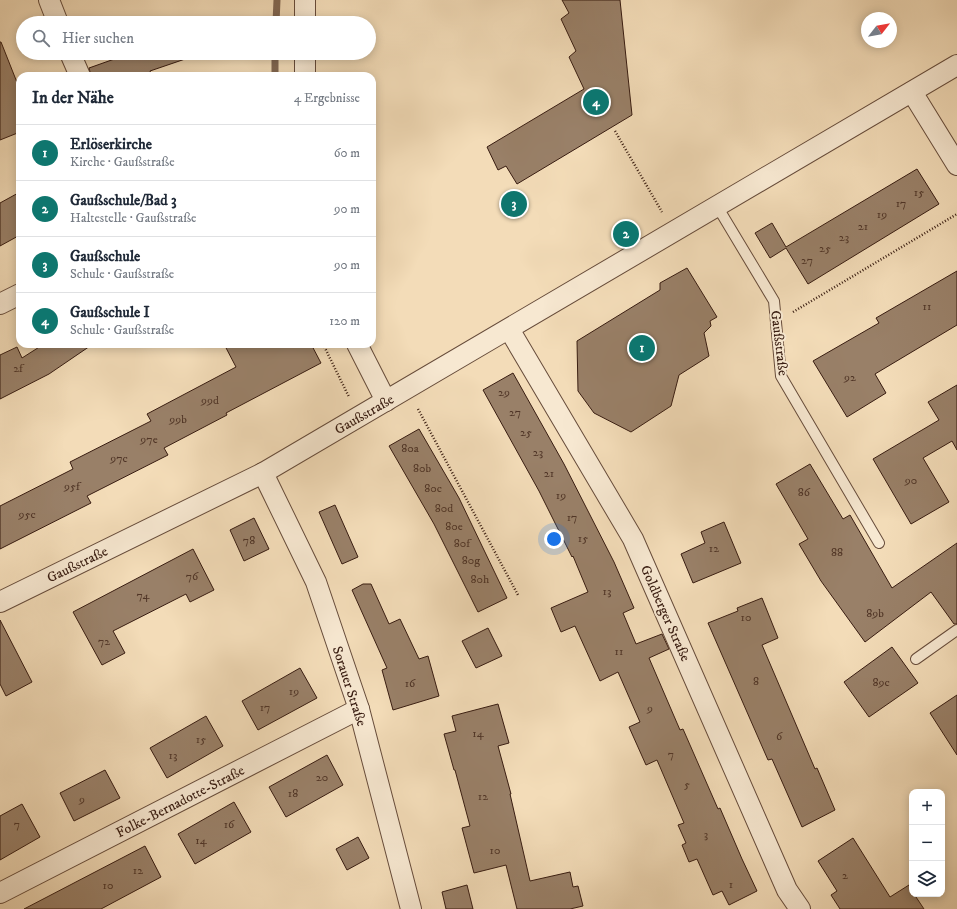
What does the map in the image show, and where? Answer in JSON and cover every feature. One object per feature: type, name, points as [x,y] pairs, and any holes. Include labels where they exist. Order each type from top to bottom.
[{"type":"street","points":[[48,0],[55,16]]},
{"type":"street","points":[[305,0],[305,16]]},
{"type":"street","points":[[73,60],[78,72]]},
{"type":"street","points":[[305,60],[305,72]]},
{"type":"street","name":"Gaußstraße","points":[[0,602],[263,473],[957,65]]},
{"type":"street","points":[[912,92],[957,165]]},
{"type":"street","points":[[0,304],[16,296]]},
{"type":"street","name":"Goldberger Straße","points":[[509,328],[633,539],[787,890],[800,909]]},
{"type":"street","points":[[358,348],[386,401]]},
{"type":"street","name":"Sorauer Straße","points":[[263,473],[316,582],[359,709],[411,909]]},
{"type":"street","name":"Folke-Bernadotte-Straße","points":[[0,893],[359,709]]},
{"type":"lane","name":"Gaußstraße","points":[[717,206],[774,301],[781,376],[879,543]]},
{"type":"lane","points":[[916,659],[957,630]]},
{"type":"path","points":[[615,131],[674,232]]},
{"type":"path","points":[[776,322],[957,214]]},
{"type":"path","points":[[325,348],[358,417]]},
{"type":"path","points":[[407,389],[518,595]]},
{"type":"building","points":[[562,0],[620,0],[632,115],[517,184],[506,166],[498,170],[487,147],[584,89],[569,57],[576,51],[561,19],[569,13]]},
{"type":"building","points":[[1,42],[16,80],[16,134],[0,140]]},
{"type":"building","points":[[112,60],[182,60],[150,72],[90,72],[89,68]]},
{"type":"building","points":[[917,169],[939,204],[808,284],[786,248],[770,258],[755,233],[772,223],[786,247]]},
{"type":"building","points":[[16,194],[16,237],[0,246],[0,203]]},
{"type":"building","points":[[687,268],[717,317],[710,321],[711,326],[704,333],[709,356],[679,375],[671,406],[631,432],[594,413],[578,391],[577,341],[660,290],[660,283]]},
{"type":"building","points":[[957,271],[957,325],[875,374],[886,393],[847,417],[813,361],[879,323],[876,318]]},
{"type":"building","points":[[16,347],[22,358],[38,348],[87,348],[49,374],[0,399],[0,355]]},
{"type":"building","points":[[226,348],[313,348],[321,363],[226,413],[227,415],[164,448],[168,455],[87,496],[91,503],[0,549],[0,506],[73,469],[70,462],[151,421],[147,414],[236,367]]},
{"type":"building","points":[[513,373],[564,464],[614,562],[634,608],[623,613],[636,644],[662,634],[669,649],[649,658],[680,730],[683,729],[718,809],[720,808],[757,891],[729,905],[722,891],[713,895],[697,859],[689,862],[682,845],[686,843],[678,825],[684,823],[657,760],[646,765],[629,727],[640,722],[618,672],[600,681],[575,626],[561,632],[551,608],[588,592],[573,556],[572,557],[539,491],[483,390]]},
{"type":"building","points":[[957,385],[957,450],[952,441],[923,458],[949,502],[911,524],[873,459],[939,420],[928,402]]},
{"type":"building","points":[[419,429],[459,498],[507,598],[478,612],[434,524],[389,446]]},
{"type":"building","points":[[810,464],[843,519],[850,515],[892,588],[957,543],[957,624],[954,624],[931,592],[865,642],[821,581],[799,544],[808,539],[776,484]]},
{"type":"building","points":[[335,505],[358,557],[342,564],[319,512]]},
{"type":"building","points":[[254,518],[269,549],[244,561],[230,530]]},
{"type":"building","points":[[724,522],[741,563],[693,583],[681,554],[705,543],[701,532]]},
{"type":"building","points":[[193,549],[214,590],[190,602],[186,594],[113,631],[125,653],[102,665],[73,612]]},
{"type":"building","points":[[363,584],[371,584],[389,624],[400,619],[419,659],[428,656],[439,696],[393,710],[382,670],[387,668],[352,590]]},
{"type":"building","points":[[762,598],[778,638],[762,645],[815,769],[817,768],[835,810],[802,827],[772,759],[768,760],[708,623],[738,611],[737,608]]},
{"type":"building","points":[[0,620],[32,682],[6,696],[0,684]]},
{"type":"building","points":[[488,628],[502,656],[476,668],[462,641]]},
{"type":"building","points":[[892,647],[918,683],[869,717],[844,682]]},
{"type":"building","points":[[300,668],[317,698],[258,730],[242,701]]},
{"type":"building","points":[[957,695],[957,755],[930,713]]},
{"type":"building","points":[[498,704],[509,743],[498,746],[511,794],[530,881],[570,872],[573,887],[578,886],[583,906],[570,909],[517,909],[506,865],[474,873],[462,828],[470,826],[444,734],[456,731],[452,716]]},
{"type":"building","points":[[206,716],[223,746],[167,778],[150,748]]},
{"type":"building","points":[[327,755],[343,785],[286,817],[269,787]]},
{"type":"building","points":[[105,770],[120,798],[74,821],[60,793]]},
{"type":"building","points":[[234,802],[251,832],[195,864],[178,834]]},
{"type":"building","points":[[22,804],[40,837],[0,860],[0,816]]},
{"type":"building","points":[[358,837],[369,858],[347,870],[336,849]]},
{"type":"building","points":[[853,838],[890,897],[909,885],[909,897],[916,897],[924,909],[840,909],[831,895],[837,891],[818,861]]},
{"type":"building","points":[[145,846],[161,877],[101,909],[24,909]]},
{"type":"building","points":[[467,885],[473,909],[446,909],[442,892]]},
{"type":"waterway","points":[[276,16],[277,0]]},
{"type":"waterway","points":[[275,60],[275,72]]},
{"type":"place","name":"Gaußschule I","points":[[596,102]]},
{"type":"place","name":"Gaußschule","points":[[514,204]]},
{"type":"place","name":"Gaußschule/Bad 3","points":[[626,234]]},
{"type":"place","name":"Erlöserkirche","points":[[642,348]]}]
